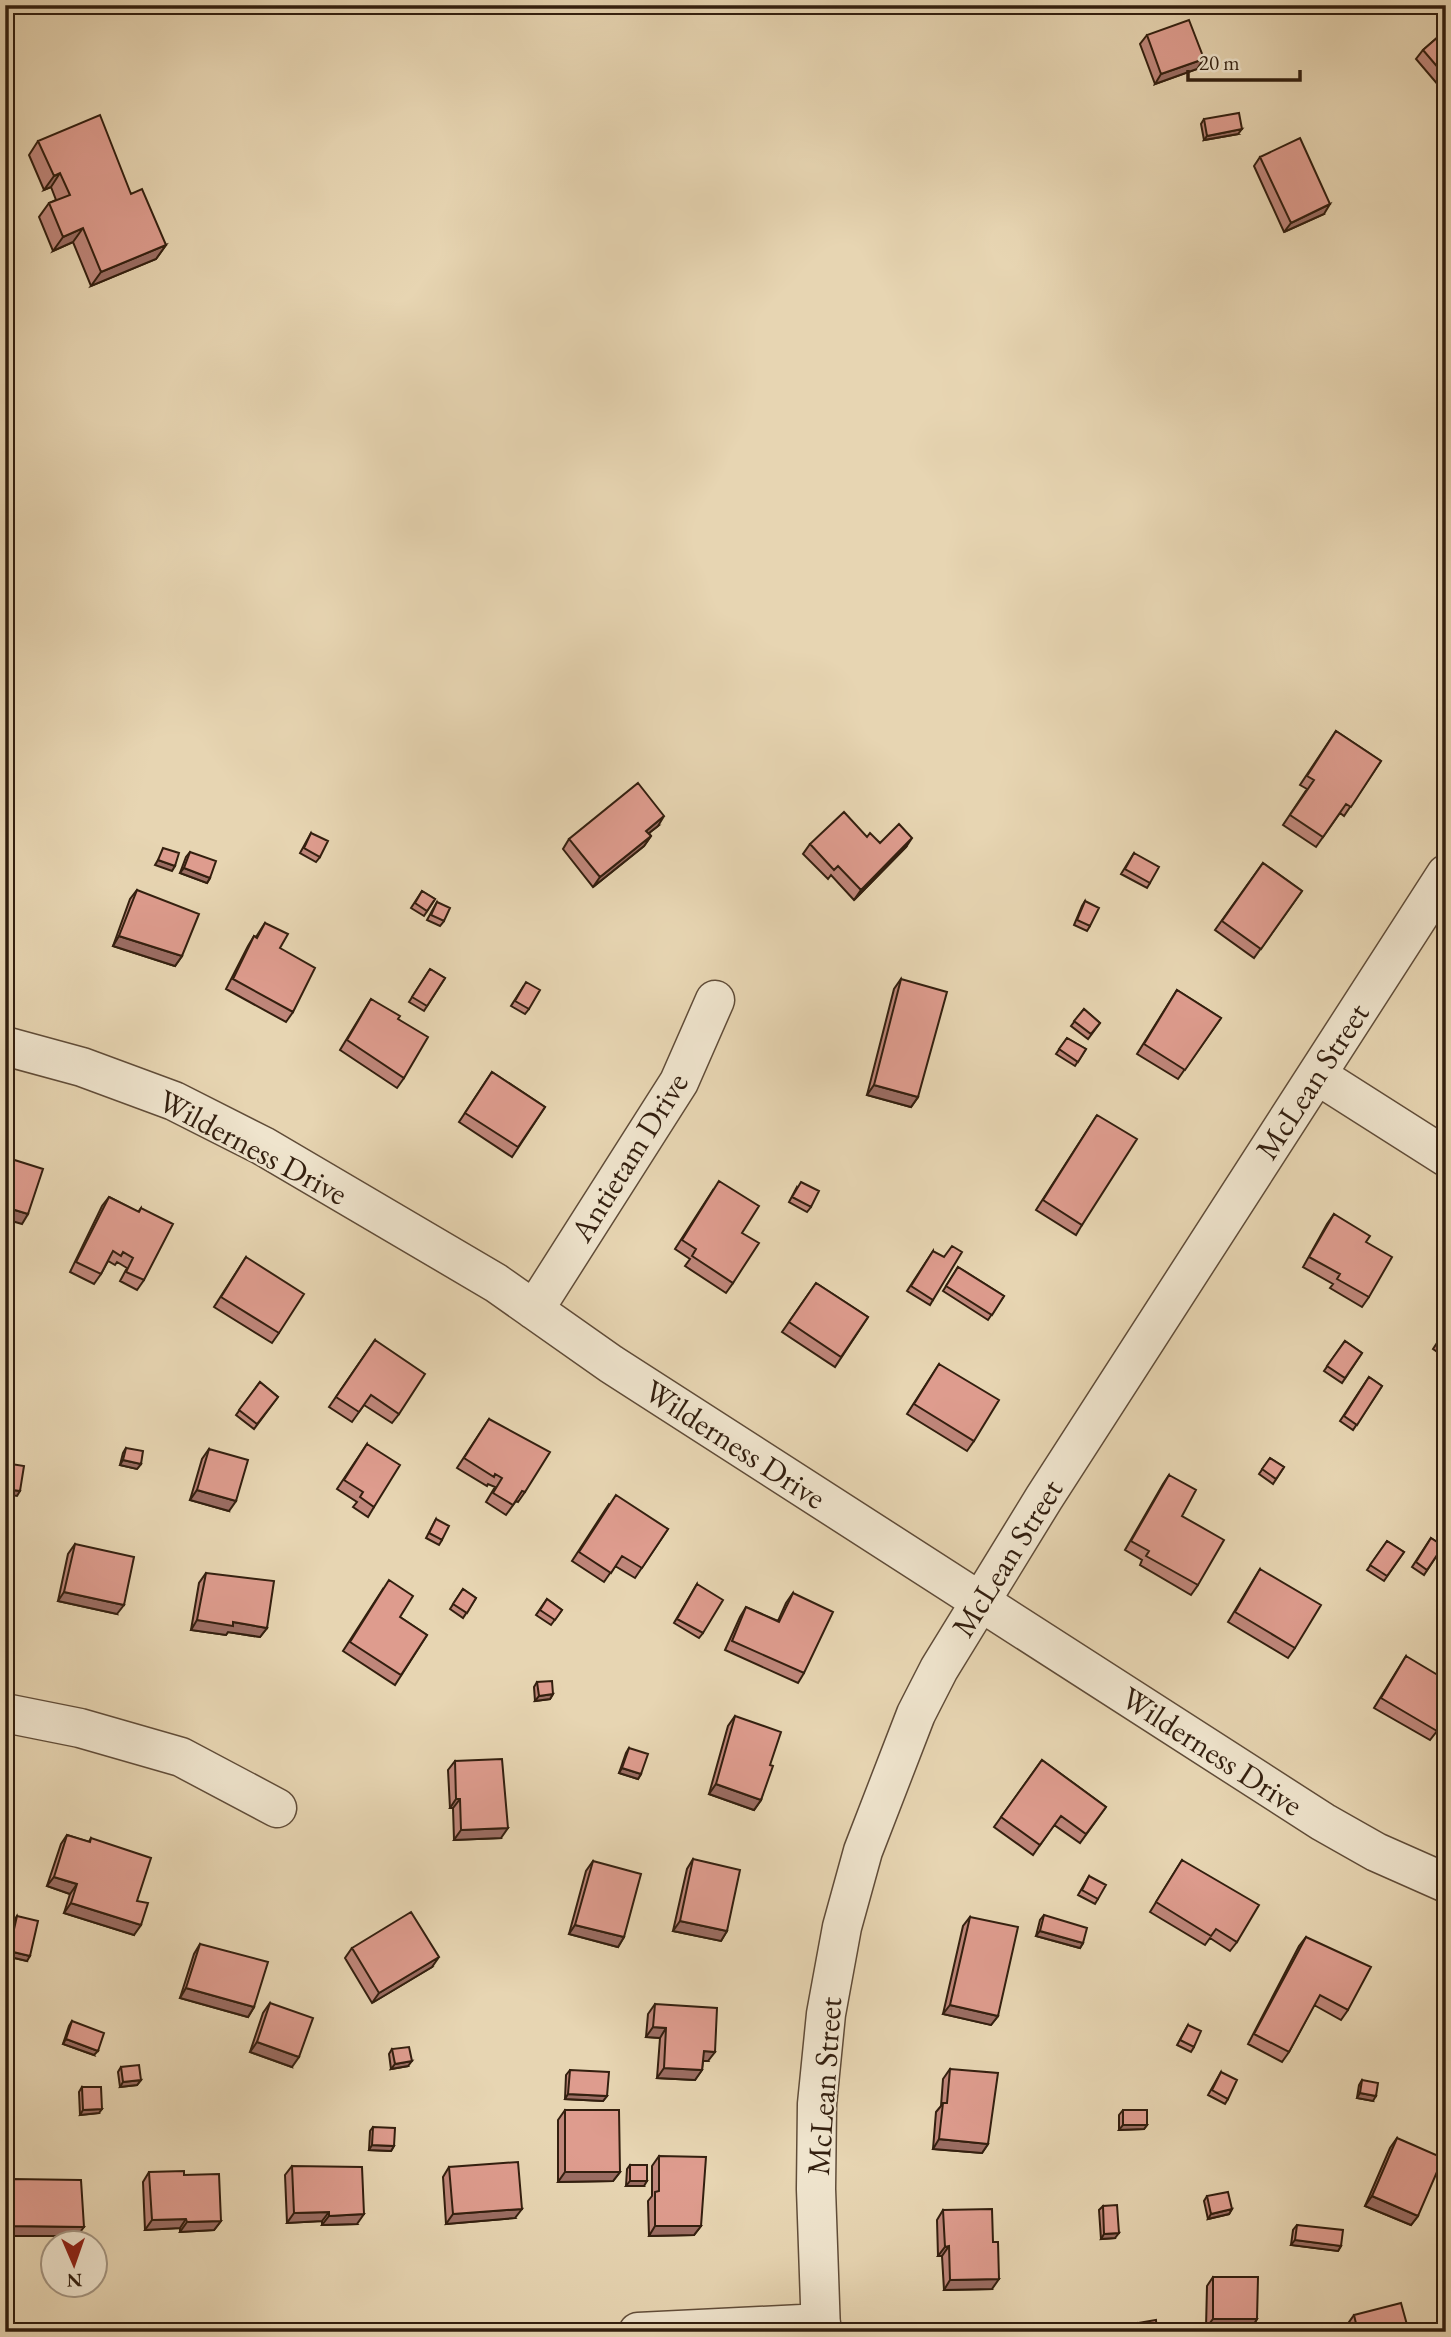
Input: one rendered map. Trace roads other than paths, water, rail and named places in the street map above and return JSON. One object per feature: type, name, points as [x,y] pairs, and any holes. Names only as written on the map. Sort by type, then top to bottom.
[{"type":"street","name":"McLean Street","points":[[821,2328],[816,2189],[817,2104],[826,2014],[842,1927],[863,1851],[916,1714],[939,1669],[1044,1498],[1446,874]]},
{"type":"street","name":"Antietam Drive","points":[[534,1310],[679,1082],[715,1000]]},
{"type":"street","name":"Wilderness Drive","points":[[5,1046],[82,1067],[196,1112],[274,1152],[496,1283],[611,1364],[1322,1822],[1376,1852],[1446,1883]]},
{"type":"street","points":[[1317,1075],[1446,1157]]},
{"type":"street","points":[[5,1713],[80,1728],[181,1757],[277,1808]]},
{"type":"street","points":[[638,2332],[821,2328]]}]
